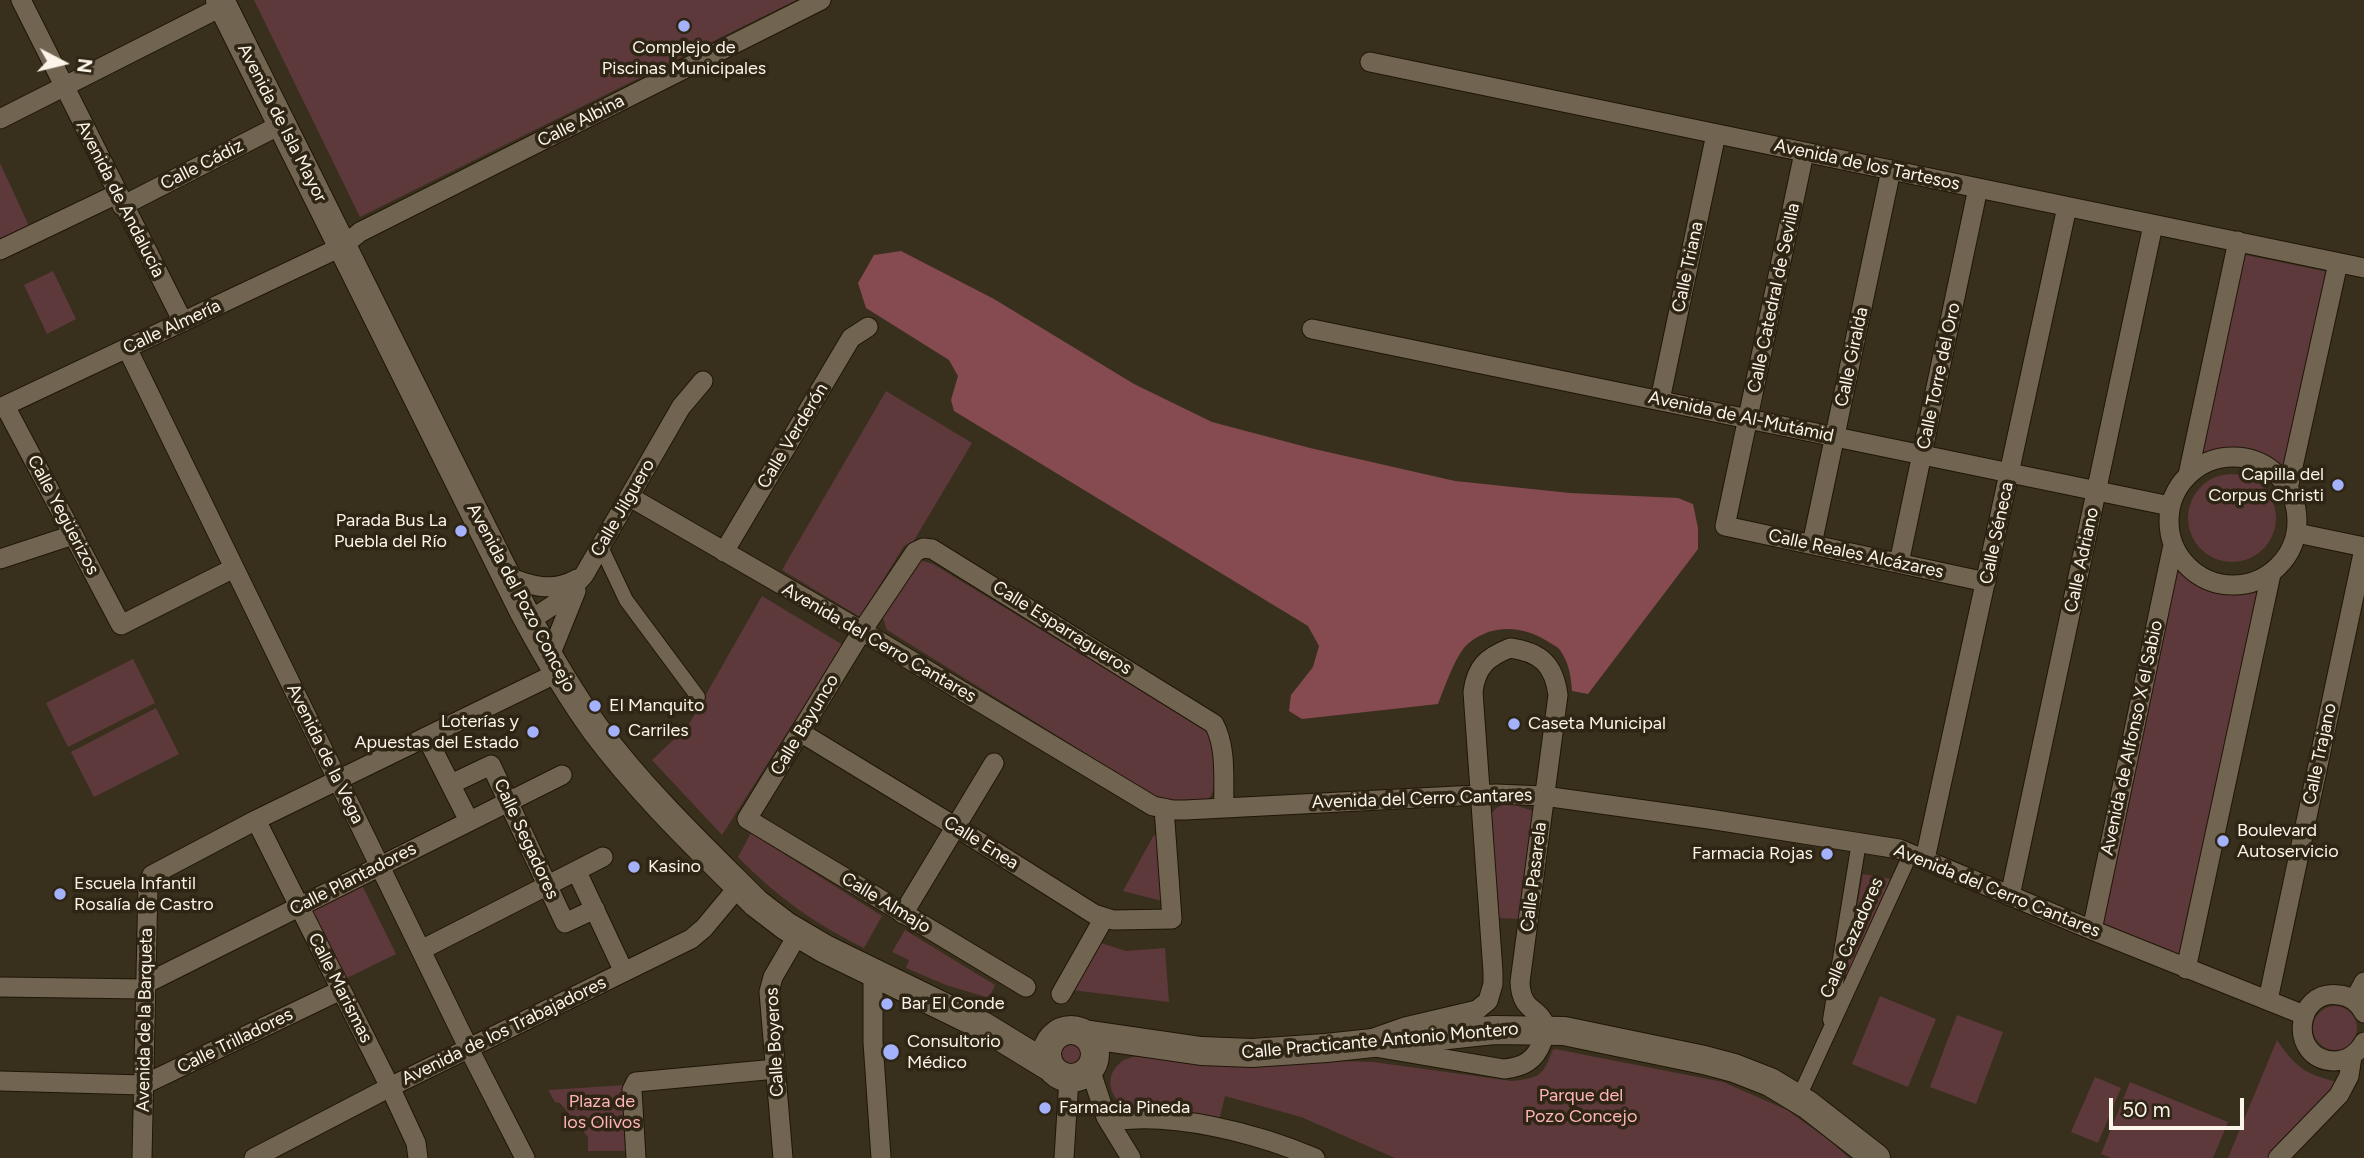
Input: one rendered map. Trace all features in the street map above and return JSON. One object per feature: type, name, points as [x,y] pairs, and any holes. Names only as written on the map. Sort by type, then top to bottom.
[{"type":"main road","name":"Avenida de Isla Mayor","points":[[222,3],[343,246]]},
{"type":"main road","name":"Avenida del Pozo Concejo","points":[[343,246],[529,621],[553,665],[595,729],[621,761],[756,903],[799,934],[873,975],[1076,1069]]},
{"type":"main road","name":"Calle Practicante Antonio Montero","points":[[1072,1033],[1229,1053],[1278,1052],[1494,1030],[1538,1020],[1591,1036],[1734,1068],[1770,1082],[1798,1099],[1876,1158]]},
{"type":"main road","name":"Avenida del Pozo Concejo","points":[[983,1026],[1012,1031],[1072,1033]]},
{"type":"main road","points":[[1072,1033],[1094,1047],[1076,1069],[1047,1052],[1049,1044],[1072,1033]]},
{"type":"main road","name":"Calle Practicante Antonio Montero","points":[[1076,1069],[1120,1048],[1148,1044]]},
{"type":"street","name":"Avenida de Andalucía","points":[[21,0],[119,200],[183,322]]},
{"type":"street","name":"Calle Albina","points":[[343,246],[360,232],[821,0]]},
{"type":"street","points":[[0,119],[64,88],[222,3]]},
{"type":"street","name":"Avenida de los Tartesos","points":[[1370,62],[2364,268]]},
{"type":"street","name":"Calle Cádiz","points":[[0,250],[119,200],[282,124]]},
{"type":"street","name":"Calle Triana","points":[[1660,400],[1716,134]]},
{"type":"street","name":"Calle Catedral de Sevilla","points":[[1725,526],[1804,153]]},
{"type":"street","name":"Calle Giralda","points":[[1812,544],[1891,170]]},
{"type":"street","name":"Calle Torre del Oro","points":[[1899,563],[1979,188]]},
{"type":"street","name":"Calle Séneca","points":[[1918,856],[1986,582],[2067,207]]},
{"type":"street","name":"Calle Adriano","points":[[2010,896],[2153,225]]},
{"type":"street","points":[[2188,475],[2238,241]]},
{"type":"street","name":"Calle Almería","points":[[3,407],[343,246]]},
{"type":"street","points":[[2288,489],[2337,263]]},
{"type":"street","name":"Calle Verderón","points":[[724,552],[851,338],[868,327]]},
{"type":"street","name":"Avenida de Al-Mutámid","points":[[1312,329],[2170,506]]},
{"type":"street","name":"Avenida de la Vega","points":[[127,348],[468,1049],[525,1158]]},
{"type":"street","name":"Calle Jilguero","points":[[529,621],[561,600],[584,575],[685,399],[703,381]]},
{"type":"street","name":"Calle Yegüerizos","points":[[3,407],[121,625],[234,568]]},
{"type":"street","points":[[2218,458],[2253,460],[2269,468],[2282,479],[2288,489],[2296,507],[2297,533],[2288,556],[2271,574],[2240,586],[2223,586],[2192,572],[2181,560],[2169,532],[2170,506],[2180,485],[2202,465],[2218,458]]},
{"type":"street","name":"Avenida del Cerro Cantares","points":[[630,497],[862,631],[1147,803],[1174,810],[1480,795],[1544,796],[1858,842],[1918,856],[2186,969],[2304,1015]]},
{"type":"street","name":"Calle Reales Alcázares","points":[[1725,526],[1986,582]]},
{"type":"street","points":[[2297,533],[2364,548]]},
{"type":"street","points":[[0,559],[73,535]]},
{"type":"street","name":"Avenida de Alfonso X el Sabio","points":[[2092,930],[2173,545]]},
{"type":"street","points":[[601,547],[626,600],[698,697]]},
{"type":"street","name":"Calle Esparragueros","points":[[862,631],[915,552],[923,548],[932,549],[1214,724],[1222,747],[1224,807]]},
{"type":"street","name":"Calle Trajano","points":[[2267,1000],[2364,548]]},
{"type":"street","points":[[2186,969],[2271,574]]},
{"type":"street","points":[[506,576],[548,588],[558,587],[584,575]]},
{"type":"street","points":[[553,665],[584,575]]},
{"type":"street","name":"Calle Bayunco","points":[[747,818],[862,631]]},
{"type":"street","name":"Calle Pasarela","points":[[1357,1044],[1396,1030],[1476,1010],[1488,1001],[1493,972],[1474,711],[1475,678],[1482,664],[1494,654],[1510,648],[1526,650],[1539,657],[1550,667],[1556,680],[1558,710],[1520,982],[1524,1000],[1538,1020]]},
{"type":"street","name":"Avenida de la Barqueta","points":[[142,1158],[148,885],[152,875],[256,820],[427,738],[553,665]]},
{"type":"street","name":"Calle Enea","points":[[800,732],[1104,918]]},
{"type":"street","points":[[427,738],[469,821]]},
{"type":"street","points":[[903,914],[994,763]]},
{"type":"street","name":"Calle Segadores","points":[[451,784],[491,765],[565,923],[595,909]]},
{"type":"street","name":"Calle Plantadores","points":[[0,987],[145,987],[299,906],[562,775]]},
{"type":"street","points":[[1061,994],[1104,918],[1172,919],[1164,808]]},
{"type":"street","name":"Calle Almajo","points":[[747,818],[1026,988]]},
{"type":"street","name":"Calle Marismas","points":[[256,820],[390,1087],[416,1143],[418,1158]]},
{"type":"street","name":"Calle Cazadores","points":[[1827,1039],[1858,842]]},
{"type":"street","name":"Calle Cazadores","points":[[1798,1099],[1918,856]]},
{"type":"street","points":[[421,950],[603,858]]},
{"type":"street","name":"Calle Segadores","points":[[577,872],[624,972]]},
{"type":"street","name":"Avenida de los Trabajadores","points":[[254,1158],[390,1087],[698,934],[739,886]]},
{"type":"street","name":"Calle Boyeros","points":[[783,1158],[771,985],[778,967],[799,934]]},
{"type":"street","points":[[873,975],[873,1042],[881,1158]]},
{"type":"street","points":[[2358,1049],[2342,1060],[2320,1058],[2311,1051],[2301,1031],[2304,1015],[2313,1001],[2323,996],[2334,994],[2359,1007],[2364,982]]},
{"type":"street","name":"Calle Trilladores","points":[[0,1081],[142,1085],[341,990]]},
{"type":"street","points":[[1357,1044],[1504,1069],[1517,1067],[1537,1055],[1538,1020]]},
{"type":"street","points":[[2278,1158],[2345,1086],[2358,1049]]},
{"type":"street","points":[[636,1158],[633,1085],[636,1082],[775,1069]]},
{"type":"street","points":[[1076,1069],[1130,1158]]},
{"type":"street","points":[[1064,1158],[1076,1069]]},
{"type":"street","points":[[1107,1120],[1145,1118],[1193,1124],[1254,1137],[1315,1158]]},
{"type":"green space","points":[[254,0],[796,0],[360,217]]},
{"type":"green space","points":[[0,163],[29,226],[0,241]]},
{"type":"green space","points":[[2241,254],[2328,272],[2284,466],[2262,454],[2243,449],[2225,448],[2200,453]]},
{"type":"green space","points":[[53,271],[76,319],[47,334],[24,285]]},
{"type":"green space","points":[[886,391],[972,443],[913,542],[904,546],[860,617],[782,570]]},
{"type":"green space","points":[[2223,474],[2241,474],[2257,481],[2269,493],[2276,509],[2276,527],[2269,543],[2257,555],[2241,562],[2223,562],[2207,555],[2195,543],[2188,527],[2188,509],[2195,493],[2207,481]]},
{"type":"green space","points":[[920,560],[933,564],[1204,729],[1212,742],[1214,759],[1215,778],[1210,797],[1200,802],[1161,800],[887,630],[883,618]]},
{"type":"green space","points":[[2177,571],[2207,590],[2225,594],[2259,592],[2179,955],[2103,923]]},
{"type":"green space","points":[[762,596],[843,645],[722,835],[652,760],[688,726]]},
{"type":"green space","points":[[133,659],[155,703],[68,747],[46,703]]},
{"type":"green space","points":[[156,708],[179,754],[94,797],[71,752]]},
{"type":"green space","points":[[1512,804],[1533,811],[1520,919],[1498,918],[1490,816],[1499,807]]},
{"type":"green space","points":[[751,833],[882,916],[864,948],[797,908],[767,885],[738,857]]},
{"type":"green space","points":[[1154,835],[1161,838],[1166,902],[1123,891]]},
{"type":"green space","points":[[1863,874],[1891,879],[1843,985]]},
{"type":"green space","points":[[361,883],[396,954],[345,979],[310,909]]},
{"type":"green space","points":[[905,930],[995,985],[989,998],[946,985],[906,968],[909,960],[892,952]]},
{"type":"green space","points":[[1101,943],[1126,951],[1165,948],[1169,1002],[1072,990]]},
{"type":"green space","points":[[1880,996],[1936,1019],[1908,1087],[1852,1064]]},
{"type":"green space","points":[[2335,1006],[2351,1012],[2357,1028],[2351,1044],[2335,1050],[2319,1044],[2313,1028],[2319,1012]]},
{"type":"green space","points":[[1957,1015],[2003,1032],[1976,1104],[1930,1087]]},
{"type":"green space","points":[[1070,1039],[1081,1043],[1085,1054],[1081,1065],[1070,1069],[1059,1065],[1055,1054],[1059,1043]]},
{"type":"green space","points":[[2277,1040],[2290,1057],[2309,1073],[2338,1082],[2270,1158],[2228,1158]]},
{"type":"green space","name":"Parque del Pozo Concejo","points":[[1555,1049],[1723,1082],[1787,1110],[1849,1158],[1395,1158],[1301,1117],[1225,1096],[1219,1120],[1127,1107],[1116,1099],[1110,1081],[1114,1069],[1121,1062],[1141,1056],[1373,1062],[1512,1081],[1539,1074]]},
{"type":"green space","points":[[2095,1077],[2121,1088],[2098,1143],[2071,1132]]},
{"type":"green space","points":[[2130,1082],[2228,1122],[2213,1158],[2111,1158],[2101,1154]]},
{"type":"green space","name":"Plaza de los Olivos","points":[[626,1085],[631,1151],[588,1151],[588,1137],[560,1103],[555,1102],[548,1090]]},
{"type":"shaded area","points":[[901,251],[994,299],[1134,384],[1212,422],[1310,448],[1455,481],[1570,493],[1678,498],[1693,504],[1698,528],[1698,549],[1588,694],[1572,691],[1567,665],[1557,647],[1528,632],[1508,629],[1479,636],[1465,647],[1451,670],[1438,704],[1302,719],[1289,711],[1291,695],[1313,667],[1319,646],[1308,626],[954,411],[951,400],[958,376],[949,360],[866,308],[858,283],[874,255]]},
{"type":"place","name":"Complejo de Piscinas Municipales","points":[[684,26]]},
{"type":"place","name":"Capilla del Corpus Christi","points":[[2338,485]]},
{"type":"place","name":"Parada Bus La Puebla del Río","points":[[461,531]]},
{"type":"place","name":"El Manquito","points":[[595,706]]},
{"type":"place","name":"Caseta Municipal","points":[[1514,724]]},
{"type":"place","name":"Carriles","points":[[614,731]]},
{"type":"place","name":"Loterías y Apuestas del Estado","points":[[533,732]]},
{"type":"place","name":"Boulevard Autoservicio","points":[[2223,841]]},
{"type":"place","name":"Farmacia Rojas","points":[[1827,854]]},
{"type":"place","name":"Kasino","points":[[634,867]]},
{"type":"place","name":"Escuela Infantil Rosalía de Castro","points":[[60,894]]},
{"type":"place","name":"Bar El Conde","points":[[887,1004]]},
{"type":"place","name":"Consultorio Médico","points":[[891,1052]]},
{"type":"place","name":"Farmacia Pineda","points":[[1045,1108]]}]
